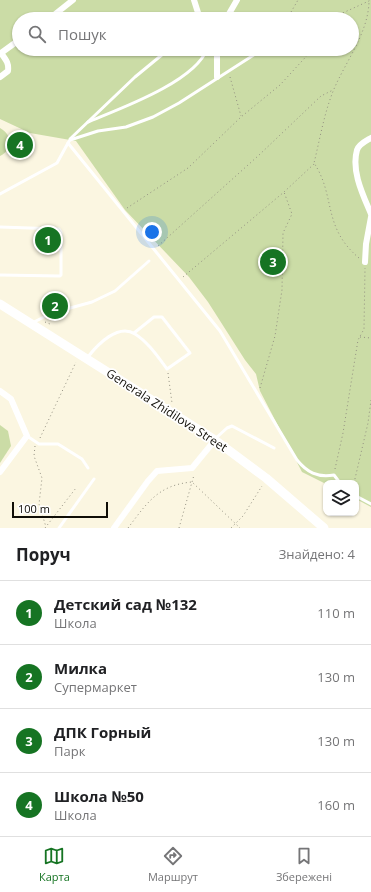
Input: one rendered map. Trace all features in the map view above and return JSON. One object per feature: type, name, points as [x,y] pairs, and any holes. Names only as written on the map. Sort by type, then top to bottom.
[{"type":"main road","name":"Generala Zhidilova Street","points":[[0,304],[215,440],[266,478],[324,528]]},
{"type":"street","points":[[58,12],[73,0]]},
{"type":"street","points":[[194,0],[198,12]]},
{"type":"street","points":[[230,12],[237,0]]},
{"type":"street","points":[[0,77],[4,76],[8,71],[8,63],[0,53],[12,45]]},
{"type":"street","points":[[217,56],[217,78]]},
{"type":"street","points":[[365,262],[366,244],[371,215],[356,173],[357,149],[363,142],[371,138]]},
{"type":"street","points":[[0,391],[11,399],[27,436],[0,472]]},
{"type":"street","points":[[114,528],[157,471],[188,470],[196,465],[215,440]]},
{"type":"lane","points":[[0,194],[57,163],[69,141],[135,77],[160,56]]},
{"type":"lane","points":[[88,122],[147,97],[188,71],[201,60],[203,56]]},
{"type":"lane","points":[[69,141],[98,132],[126,127],[153,117],[179,103],[252,56]]},
{"type":"lane","points":[[69,141],[123,211],[220,331],[297,460],[305,469],[323,477],[334,475],[338,480]]},
{"type":"lane","points":[[0,227],[59,229],[61,275],[0,275]]},
{"type":"lane","points":[[31,324],[52,313],[92,302],[115,291],[149,261]]},
{"type":"lane","points":[[87,359],[108,337],[121,331],[134,333],[155,352],[167,369],[190,353],[164,317],[154,317],[134,333]]},
{"type":"lane","points":[[215,440],[227,428],[232,426],[274,448]]},
{"type":"lane","points":[[27,436],[39,444],[58,444],[82,459],[88,468]]},
{"type":"lane","points":[[59,528],[94,479]]},
{"type":"lane","points":[[359,498],[371,504]]},
{"type":"path","points":[[291,12],[298,0]]},
{"type":"path","points":[[346,12],[371,0]]},
{"type":"path","points":[[359,38],[368,13],[369,2]]},
{"type":"path","points":[[123,211],[188,168],[241,117],[280,85],[307,56]]},
{"type":"path","points":[[180,280],[284,192],[314,163],[326,112],[334,90],[350,56]]},
{"type":"path","points":[[228,71],[241,117]]},
{"type":"path","points":[[154,250],[258,156],[321,96],[334,90]]},
{"type":"path","points":[[314,163],[321,173],[329,208],[339,235],[353,253],[365,262],[364,329],[360,337],[344,433],[334,475]]},
{"type":"path","points":[[256,391],[261,386],[275,336],[282,290],[283,233],[292,214],[284,192]]},
{"type":"path","points":[[45,322],[50,324]]},
{"type":"path","points":[[360,337],[371,338]]},
{"type":"path","points":[[45,527],[39,504],[42,478],[34,450],[78,359]]},
{"type":"path","points":[[167,369],[171,386],[172,403]]},
{"type":"path","points":[[355,480],[371,400]]},
{"type":"path","points":[[179,528],[196,465]]},
{"type":"path","points":[[231,528],[255,498],[266,478]]},
{"type":"path","points":[[192,482],[240,528]]},
{"type":"path","points":[[128,528],[152,498],[164,489],[177,484],[192,482]]},
{"type":"path","points":[[45,527],[76,488]]},
{"type":"green space","points":[[0,0],[371,0],[371,507],[359,501],[359,480],[323,480],[323,482],[302,472],[260,391],[256,374],[245,360],[208,302],[189,277],[125,210],[76,141],[30,133],[0,119]]},
{"type":"green space","points":[[0,128],[7,134],[10,142],[7,150],[0,156]]},
{"type":"green space","points":[[0,425],[8,431],[11,446],[0,463]]},
{"type":"place","name":"Школа №50","points":[[20,145]]},
{"type":"place","name":"Детский сад №132","points":[[48,240]]},
{"type":"place","name":"ДПК Горный","points":[[273,262]]},
{"type":"place","name":"Милка","points":[[55,306]]}]
